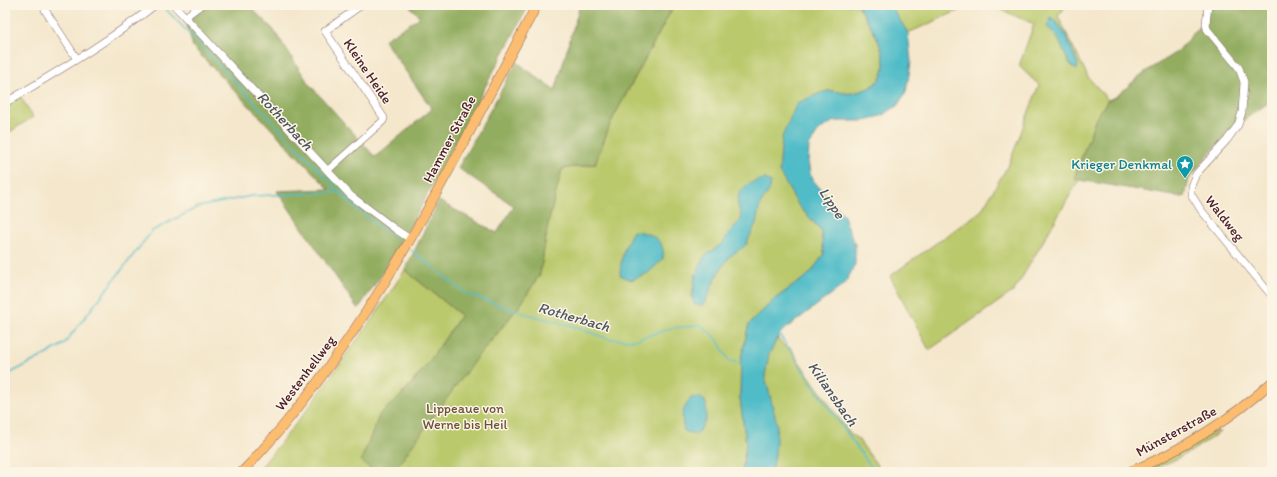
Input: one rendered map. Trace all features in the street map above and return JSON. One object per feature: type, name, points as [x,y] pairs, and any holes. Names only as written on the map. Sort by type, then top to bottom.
[{"type":"main road","name":"Hammer Straße","points":[[382,285],[459,152],[537,5]]},
{"type":"main road","name":"Westenhellweg","points":[[242,472],[264,449],[317,383],[346,342],[382,285]]},
{"type":"main road","name":"Münsterstraße","points":[[1129,472],[1197,439],[1231,416],[1272,382]]},
{"type":"street","points":[[5,103],[77,59],[133,22],[154,5]]},
{"type":"street","points":[[174,5],[350,195],[395,230],[410,239]]},
{"type":"street","points":[[185,17],[201,5]]},
{"type":"street","name":"Kleine Heide","points":[[328,170],[383,121],[384,118],[325,31],[355,10],[360,6],[359,5]]},
{"type":"street","name":"Waldweg","points":[[1208,5],[1206,24],[1207,29],[1239,68],[1244,82],[1242,112],[1238,125],[1227,140],[1196,174],[1191,186],[1191,194],[1201,210],[1272,296]]},
{"type":"street","points":[[45,10],[77,59]]},
{"type":"green space","points":[[209,5],[248,5],[273,29],[309,84],[375,157],[432,109],[384,40],[420,17],[408,5],[529,5],[412,223],[380,277],[358,309],[277,191],[329,189],[193,47],[186,22]]},
{"type":"green space","points":[[580,5],[669,5],[672,9],[611,122],[595,164],[562,169],[548,224],[540,274],[521,304],[477,357],[393,472],[372,469],[361,460],[380,414],[404,393],[427,365],[461,315],[405,270],[439,201],[497,233],[514,206],[458,168],[517,62],[555,91]]},
{"type":"green space","name":"Lippeaue von Werne bis Heil","points":[[669,5],[858,5],[873,30],[883,56],[884,68],[880,79],[870,87],[853,93],[828,91],[797,103],[798,205],[821,230],[824,254],[810,274],[776,298],[749,324],[741,358],[740,398],[746,444],[742,472],[257,472],[303,415],[370,322],[405,270],[461,315],[427,365],[402,394],[483,351],[521,304],[540,274],[548,224],[562,169],[595,164],[611,122],[672,9]]},
{"type":"green space","points":[[890,5],[971,5],[908,33]]},
{"type":"green space","points":[[990,5],[1067,5],[1058,16],[1088,77],[1108,100],[1096,118],[1074,178],[1079,180],[1014,291],[929,350],[890,276],[981,211],[1009,164],[1039,85],[1019,66],[1034,24]]},
{"type":"green space","points":[[1204,5],[1272,5],[1272,100],[1233,128],[1208,155],[1189,179],[1185,196],[1180,197],[1074,179],[1096,118],[1108,100],[1117,96],[1142,74],[1178,51],[1202,23]]},
{"type":"green space","points":[[20,96],[33,117],[5,135],[5,100]]},
{"type":"green space","points":[[778,338],[784,346],[791,348],[850,434],[858,439],[882,472],[759,472],[758,352],[774,344]]},
{"type":"green space","points":[[1216,431],[1220,432],[1190,452],[1147,472],[1137,472]]},
{"type":"water","name":"Lippe","points":[[858,5],[890,5],[908,33],[911,62],[906,92],[897,106],[881,116],[861,121],[834,121],[819,130],[809,146],[808,162],[811,178],[843,214],[855,245],[855,264],[845,284],[781,332],[769,354],[765,376],[777,424],[775,455],[772,472],[742,472],[746,444],[740,398],[741,358],[749,324],[776,298],[810,274],[824,254],[821,230],[798,205],[779,172],[782,137],[797,103],[828,91],[853,93],[870,87],[880,79],[884,68],[883,56],[873,30]]},
{"type":"water","points":[[1050,18],[1060,26],[1064,32],[1078,64],[1077,70],[1070,64],[1057,37],[1047,27]]},
{"type":"water","points":[[765,179],[771,182],[770,189],[760,205],[756,223],[746,245],[729,257],[717,275],[704,305],[694,305],[692,297],[695,277],[704,257],[724,242],[729,232],[741,220],[738,204],[739,194],[746,186]]},
{"type":"water","points":[[633,231],[642,232],[656,238],[662,245],[663,259],[648,273],[631,280],[620,275],[624,252]]},
{"type":"water","points":[[699,397],[706,402],[706,420],[697,435],[684,431],[682,417],[685,407],[691,398]]},
{"type":"waterway","name":"Rotherbach","points":[[162,5],[356,209],[401,243]]},
{"type":"waterway","points":[[5,376],[64,344],[152,231],[198,207],[251,196],[340,192]]},
{"type":"waterway","name":"Rotherbach","points":[[411,250],[465,293],[523,313],[569,325],[609,339],[634,340],[672,328],[701,325],[717,339],[729,361],[742,363]]},
{"type":"waterway","name":"Kiliansbach","points":[[779,334],[818,393],[875,472]]},
{"type":"place","name":"Krieger Denkmal","points":[[1185,179]]}]
